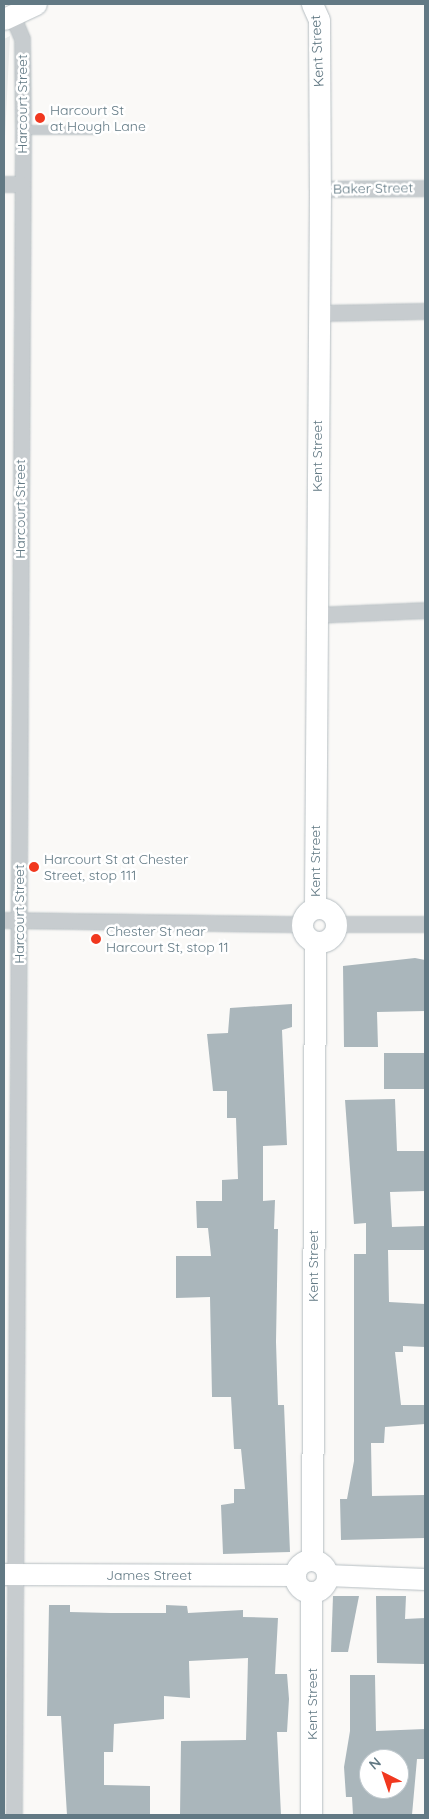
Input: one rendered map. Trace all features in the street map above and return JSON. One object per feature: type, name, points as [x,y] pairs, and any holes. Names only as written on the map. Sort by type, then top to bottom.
[{"type":"street","points":[[8,17],[36,4]]},
{"type":"street","name":"Kent Street","points":[[315,4],[319,20],[320,189],[317,313],[315,907]]},
{"type":"street","name":"Harcourt Street","points":[[8,17],[22,39],[23,130],[19,923],[13,1558],[10,1575],[14,1815]]},
{"type":"street","points":[[4,184],[22,184]]},
{"type":"street","name":"Baker Street","points":[[320,189],[425,188]]},
{"type":"street","points":[[317,313],[425,311]]},
{"type":"street","points":[[316,615],[425,610]]},
{"type":"street","name":"Kent Street","points":[[302,924],[306,913],[315,907],[331,911],[337,924]]},
{"type":"street","points":[[4,920],[19,923],[302,924],[305,935],[315,942],[331,938],[337,924],[425,924]]},
{"type":"street","name":"Kent Street","points":[[312,1560],[315,942]]},
{"type":"street","points":[[312,1560],[323,1564],[327,1576],[323,1587],[312,1592],[298,1585],[295,1575],[300,1564],[312,1560]]},
{"type":"street","name":"James Street","points":[[10,1575],[295,1575]]},
{"type":"street","points":[[327,1576],[425,1579]]},
{"type":"street","name":"Kent Street","points":[[311,1815],[312,1592]]},
{"type":"lane","points":[[23,130],[96,130]]},
{"type":"shaded area","points":[[10,36],[4,156],[4,39]]},
{"type":"building","points":[[415,958],[425,960],[425,1011],[377,1012],[378,1047],[344,1047],[343,966]]},
{"type":"building","points":[[292,1004],[292,1027],[282,1030],[287,1145],[263,1146],[263,1201],[275,1200],[274,1229],[278,1229],[276,1342],[278,1405],[284,1405],[290,1552],[223,1554],[221,1505],[234,1503],[234,1489],[245,1489],[241,1449],[234,1449],[231,1397],[212,1397],[210,1297],[176,1298],[176,1256],[211,1256],[208,1228],[197,1228],[196,1201],[222,1201],[222,1180],[238,1179],[236,1118],[227,1118],[227,1091],[213,1091],[207,1034],[228,1033],[230,1008]]},
{"type":"building","points":[[384,1053],[425,1053],[425,1089],[384,1089]]},
{"type":"building","points":[[395,1099],[397,1151],[425,1151],[425,1191],[390,1192],[392,1227],[425,1226],[425,1250],[388,1250],[389,1302],[425,1304],[425,1347],[403,1346],[403,1352],[395,1352],[401,1405],[425,1405],[425,1424],[385,1427],[384,1443],[371,1443],[372,1496],[425,1495],[425,1538],[341,1540],[340,1499],[347,1499],[354,1461],[354,1254],[366,1254],[366,1223],[354,1224],[345,1100]]},
{"type":"building","points":[[333,1596],[359,1596],[348,1652],[331,1652]]},
{"type":"building","points":[[376,1596],[406,1596],[405,1619],[425,1618],[425,1664],[377,1663]]},
{"type":"building","points":[[49,1605],[70,1605],[70,1612],[111,1613],[166,1613],[166,1605],[187,1606],[188,1613],[243,1610],[243,1617],[278,1618],[275,1674],[287,1674],[289,1699],[287,1732],[277,1732],[281,1815],[180,1815],[181,1741],[246,1740],[248,1658],[189,1661],[190,1698],[164,1696],[164,1719],[114,1724],[113,1752],[104,1752],[104,1785],[150,1786],[150,1815],[67,1815],[61,1716],[47,1716]]},
{"type":"building","points":[[350,1675],[375,1675],[376,1731],[425,1729],[425,1759],[417,1759],[412,1815],[353,1815],[352,1797],[346,1797],[344,1767],[350,1731]]},
{"type":"place","name":"Harcourt St at Hough Lane","points":[[40,118]]},
{"type":"place","name":"Harcourt St at Chester Street, stop 111","points":[[34,867]]},
{"type":"place","name":"Chester St near Harcourt St, stop 11","points":[[96,939]]}]
